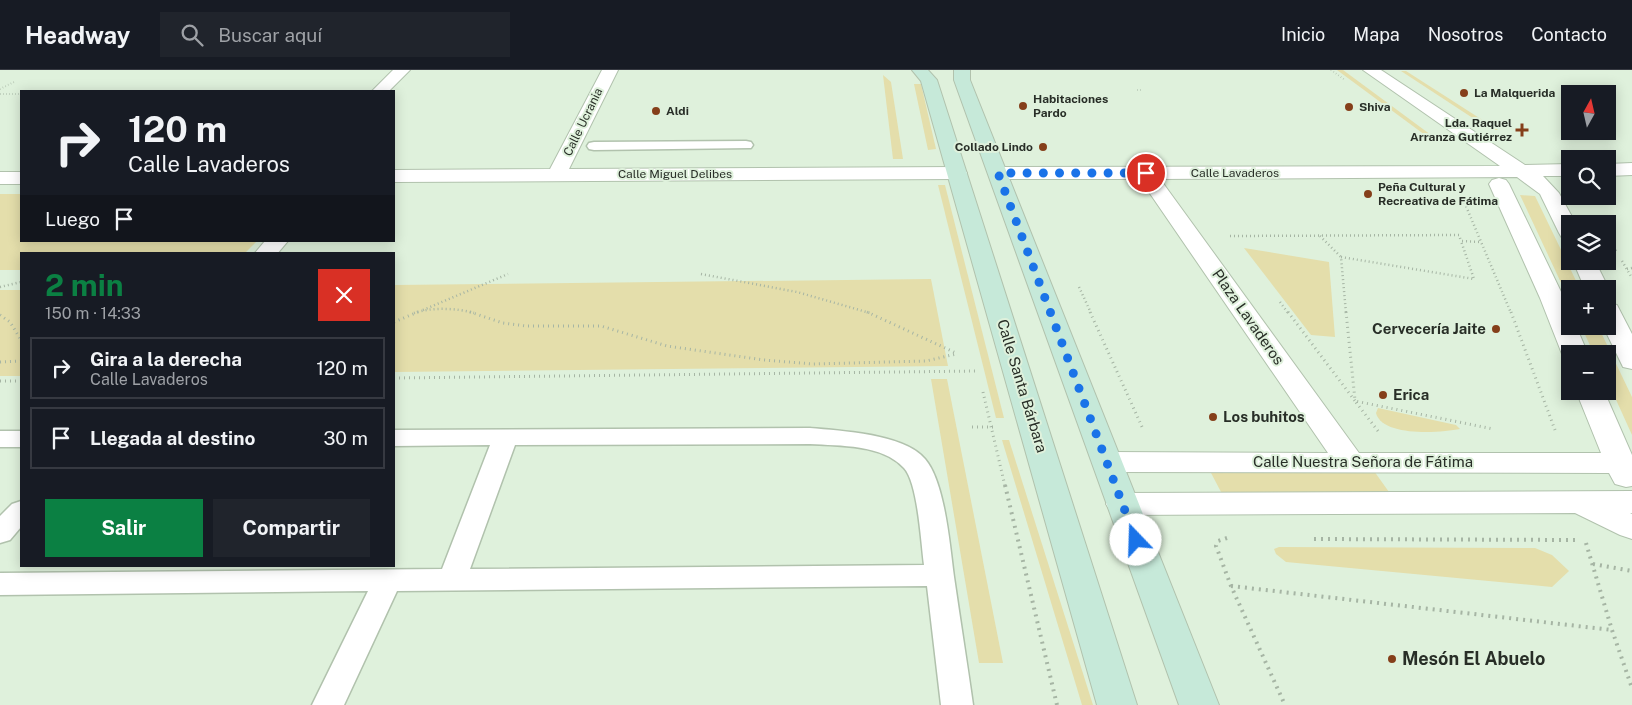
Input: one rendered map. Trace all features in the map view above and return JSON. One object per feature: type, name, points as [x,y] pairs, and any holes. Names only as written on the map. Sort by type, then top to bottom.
[{"type":"main road","name":"Calle Santa Bárbara","points":[[920,70],[929,80],[1117,705]]},
{"type":"main road","points":[[962,70],[962,80],[1199,705]]},
{"type":"street","points":[[381,90],[402,70]]},
{"type":"street","name":"Calle Ucrania","points":[[557,175],[610,70]]},
{"type":"street","points":[[1371,70],[1522,172],[1544,184],[1561,215]]},
{"type":"street","name":"Calle Lavaderos","points":[[998,173],[1442,173],[1561,170]]},
{"type":"street","points":[[1616,170],[1632,170]]},
{"type":"street","points":[[1522,172],[1509,175],[1502,179],[1499,184],[1552,298],[1571,345]]},
{"type":"street","name":"Calle Miguel Delibes","points":[[395,176],[957,173]]},
{"type":"street","name":"Plaza Lavaderos","points":[[1146,173],[1341,450]]},
{"type":"street","name":"Calle Lavaderos","points":[[1442,173],[1464,174],[1484,178],[1499,184]]},
{"type":"street","points":[[0,178],[20,178]]},
{"type":"street","points":[[267,252],[276,242]]},
{"type":"street","points":[[1616,327],[1632,361]]},
{"type":"street","name":"Calle Nuestra Señora de Fátima","points":[[1106,462],[1341,450],[1628,473],[1594,400]]},
{"type":"street","points":[[1574,502],[1632,527]]},
{"type":"street","points":[[1122,504],[1632,502]]},
{"type":"lane","points":[[594,146],[746,145]]},
{"type":"lane","points":[[1616,171],[1632,175]]},
{"type":"lane","points":[[395,438],[810,436],[854,439],[894,449],[916,464],[929,498],[957,705]]},
{"type":"lane","points":[[452,579],[505,438]]},
{"type":"lane","points":[[0,439],[20,439]]},
{"type":"lane","points":[[0,533],[20,511]]},
{"type":"lane","points":[[0,584],[940,575]]},
{"type":"lane","points":[[328,705],[388,580]]},
{"type":"path","points":[[0,89],[16,81]]},
{"type":"path","points":[[1136,90],[1141,90]]},
{"type":"path","points":[[0,94],[20,94]]},
{"type":"path","points":[[1462,197],[1503,291],[1557,434]]},
{"type":"path","points":[[1226,236],[1458,234],[1474,279],[1341,256],[1320,236]]},
{"type":"path","points":[[1461,241],[1481,242]]},
{"type":"path","points":[[1341,256],[1355,400]]},
{"type":"path","points":[[1627,269],[1632,268]]},
{"type":"path","points":[[395,322],[508,274]]},
{"type":"path","points":[[417,312],[464,310],[503,323],[518,325],[601,326],[668,346],[764,360],[813,364],[926,360],[956,354],[889,320],[852,308],[788,291],[701,274]]},
{"type":"path","points":[[0,288],[20,282]]},
{"type":"path","points":[[1078,285],[1145,433]]},
{"type":"path","points":[[1279,301],[1383,438],[1341,450]]},
{"type":"path","points":[[0,315],[10,322],[20,338]]},
{"type":"path","points":[[0,362],[20,362]]},
{"type":"path","points":[[976,362],[980,380]]},
{"type":"path","points":[[395,378],[978,371]]},
{"type":"path","points":[[0,380],[20,381]]},
{"type":"path","points":[[983,390],[1057,705]]},
{"type":"path","points":[[1355,400],[1494,429]]},
{"type":"path","points":[[1236,538],[1226,538],[1218,541],[1216,546],[1231,586],[1285,705]]},
{"type":"path","points":[[1306,539],[1586,540],[1612,630],[1632,688]]},
{"type":"path","points":[[1593,564],[1632,570]]},
{"type":"path","points":[[1231,586],[1612,630]]},
{"type":"shaded area","points":[[1337,70],[1343,70],[1431,135],[1425,135]]},
{"type":"shaded area","points":[[1401,71],[1406,71],[1498,130],[1491,130]]},
{"type":"shaded area","points":[[883,75],[891,82],[903,159],[893,159]]},
{"type":"shaded area","points":[[914,84],[921,84],[936,149],[928,150]]},
{"type":"shaded area","points":[[938,185],[945,185],[1004,418],[996,418]]},
{"type":"shaded area","points":[[0,194],[20,194],[20,242],[256,242],[246,252],[20,252],[20,270],[0,270]]},
{"type":"shaded area","points":[[1520,195],[1535,196],[1561,250],[1561,270],[1571,270],[1576,280],[1561,280],[1561,283]]},
{"type":"shaded area","points":[[1244,248],[1329,262],[1335,337],[1311,335]]},
{"type":"shaded area","points":[[931,279],[948,366],[395,372],[395,285]]},
{"type":"shaded area","points":[[0,290],[20,290],[20,376],[0,376]]},
{"type":"shaded area","points":[[1585,335],[1602,335],[1607,345],[1590,345]]},
{"type":"shaded area","points":[[1616,364],[1632,397],[1632,435],[1616,400]]},
{"type":"shaded area","points":[[931,379],[947,379],[1003,663],[979,663]]},
{"type":"shaded area","points":[[1378,408],[1456,425],[1460,429],[1439,432],[1400,430],[1381,421],[1376,413]]},
{"type":"shaded area","points":[[1002,440],[1009,440],[1093,705],[1082,705]]},
{"type":"shaded area","points":[[1210,471],[1374,471],[1389,492],[1221,492]]},
{"type":"shaded area","points":[[1279,547],[1535,548],[1552,555],[1569,571],[1552,587],[1286,562],[1276,554],[1274,549]]},
{"type":"place","name":"La Malquerida","points":[[1464,93]]},
{"type":"place","name":"Habitaciones Pardo","points":[[1023,106]]},
{"type":"place","name":"Shiva","points":[[1349,107]]},
{"type":"place","name":"Aldi","points":[[656,111]]},
{"type":"place","name":"Lda. Raquel Arranza Gutiérrez","points":[[1522,130]]},
{"type":"place","name":"Collado Lindo","points":[[1043,147]]},
{"type":"place","name":"Peña Cultural y Recreativa de Fátima","points":[[1368,194]]},
{"type":"place","name":"Cervecería Jaite","points":[[1496,329]]},
{"type":"place","name":"Erica","points":[[1383,395]]},
{"type":"place","name":"Los buhitos","points":[[1213,417]]},
{"type":"place","name":"Mesón El Abuelo","points":[[1392,659]]},
{"type":"route","points":[[1136,540],[998,173],[1146,173]]}]
